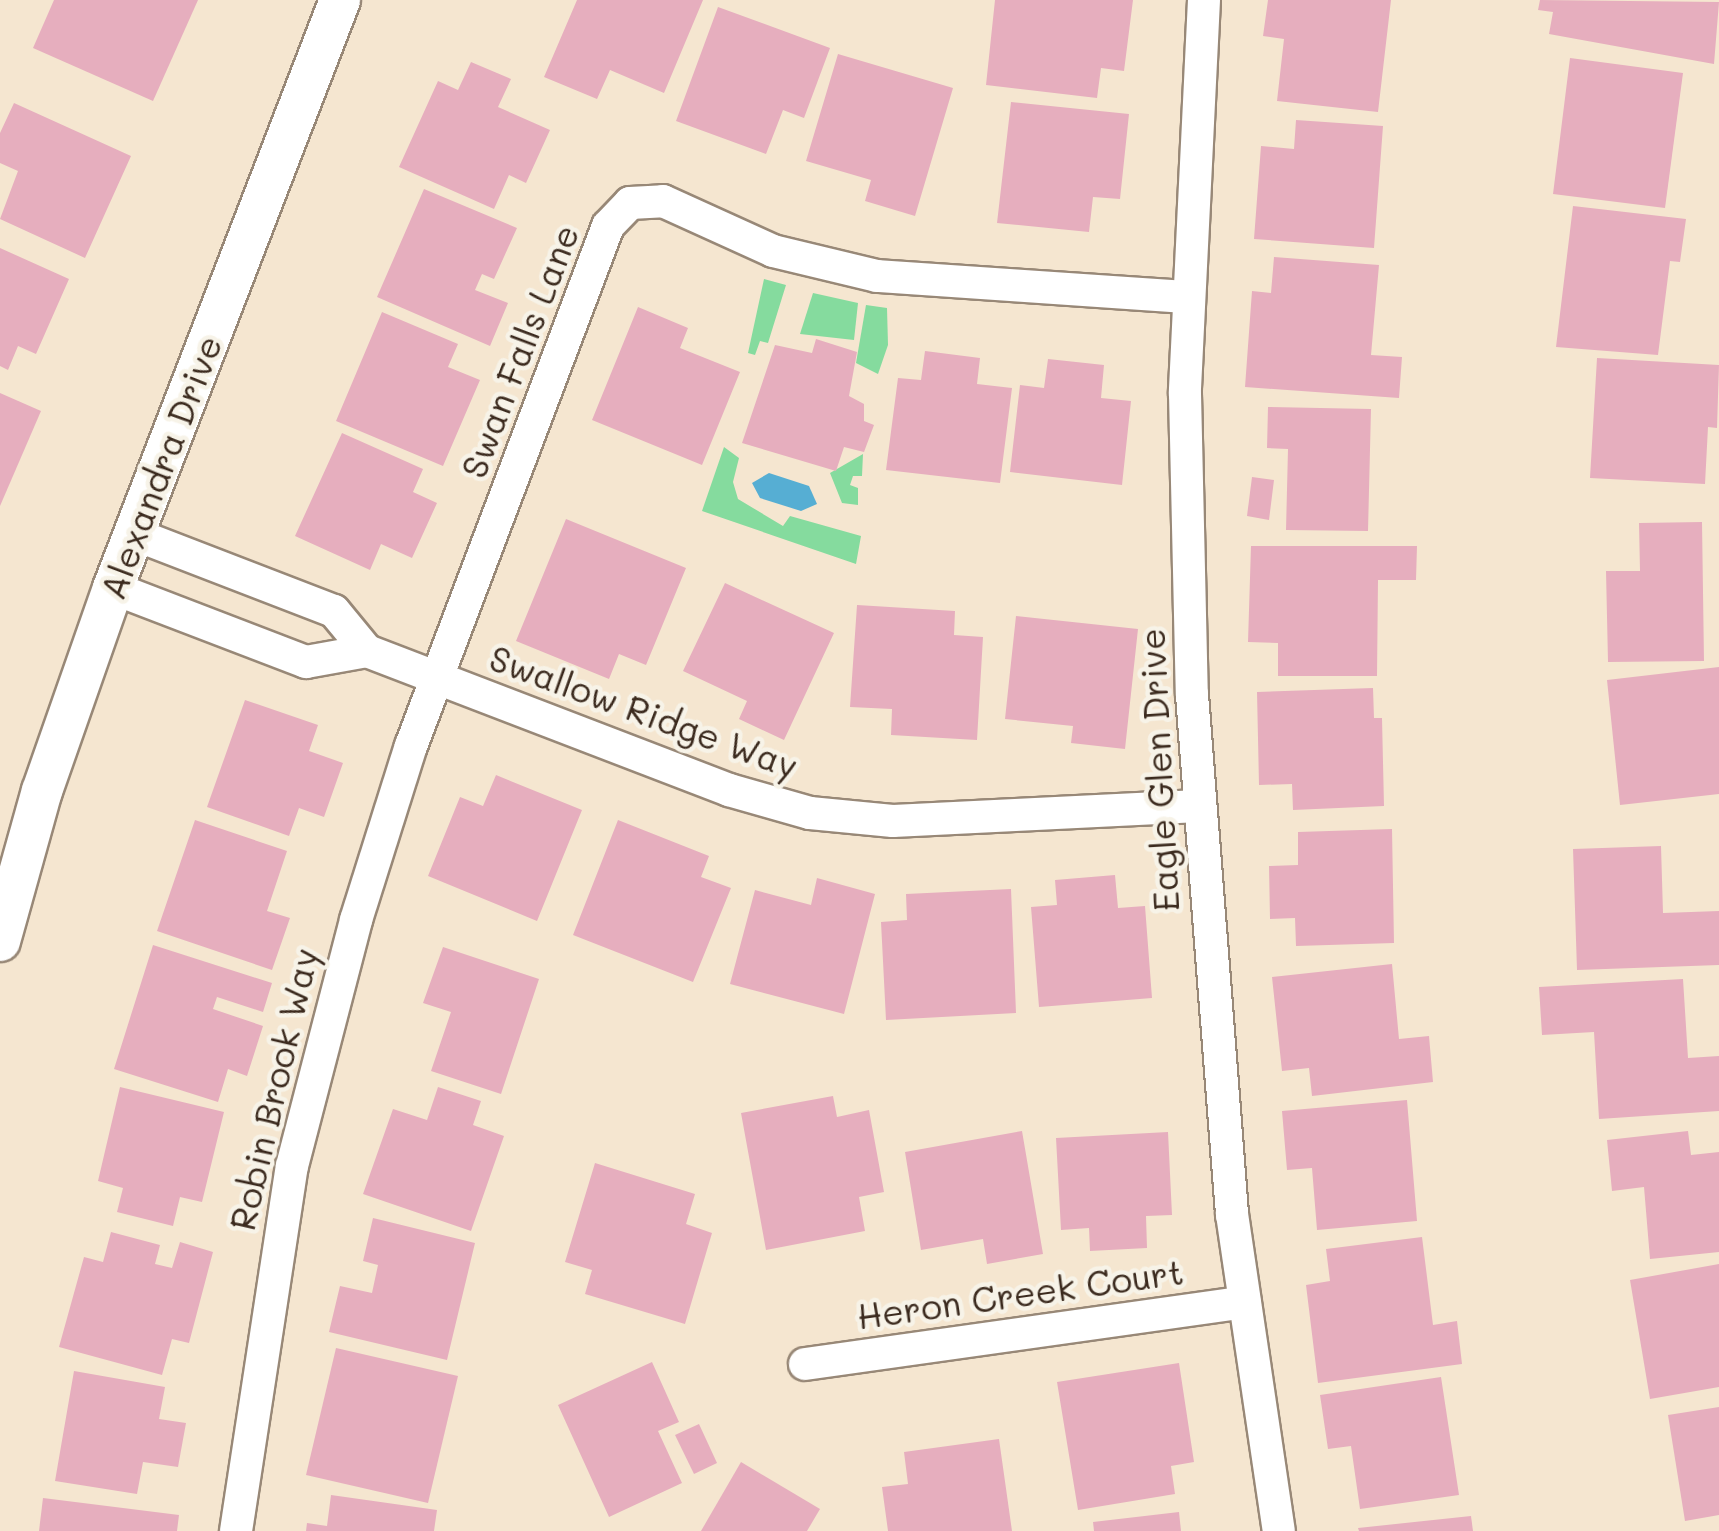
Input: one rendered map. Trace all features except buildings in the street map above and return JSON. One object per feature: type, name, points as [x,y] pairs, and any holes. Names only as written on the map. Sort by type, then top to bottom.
[{"type":"street","name":"Alexandra Drive","points":[[0,941],[42,791],[113,588],[340,0]]},
{"type":"street","name":"Eagle Glen Drive","points":[[1204,0],[1188,297],[1187,546],[1199,806],[1232,1214],[1279,1531]]},
{"type":"street","name":"Swan Falls Lane","points":[[437,678],[608,226],[630,204],[663,201],[773,251],[878,276],[1188,297]]},
{"type":"street","points":[[113,588],[306,662],[367,651],[334,610],[134,534]]},
{"type":"street","points":[[235,635],[256,581]]},
{"type":"street","name":"Swallow Ridge Way","points":[[367,651],[729,790],[810,813],[892,821],[1199,806]]},
{"type":"street","name":"Robin Brook Way","points":[[236,1531],[255,1372],[292,1166],[356,920],[437,678]]},
{"type":"street","name":"Heron Creek Court","points":[[806,1364],[1245,1302]]},
{"type":"green space","points":[[764,279],[786,285],[768,343],[760,341],[755,355],[748,353]]},
{"type":"green space","points":[[813,293],[858,303],[854,340],[800,334]]},
{"type":"green space","points":[[866,305],[887,308],[888,345],[878,374],[856,363]]},
{"type":"green space","points":[[724,447],[739,458],[733,482],[738,499],[783,526],[790,516],[861,536],[856,564],[702,511]]},
{"type":"green space","points":[[863,454],[862,476],[853,476],[850,485],[858,488],[858,505],[842,503],[830,473]]},
{"type":"water","points":[[769,473],[809,486],[817,504],[801,511],[760,498],[752,483]]}]
